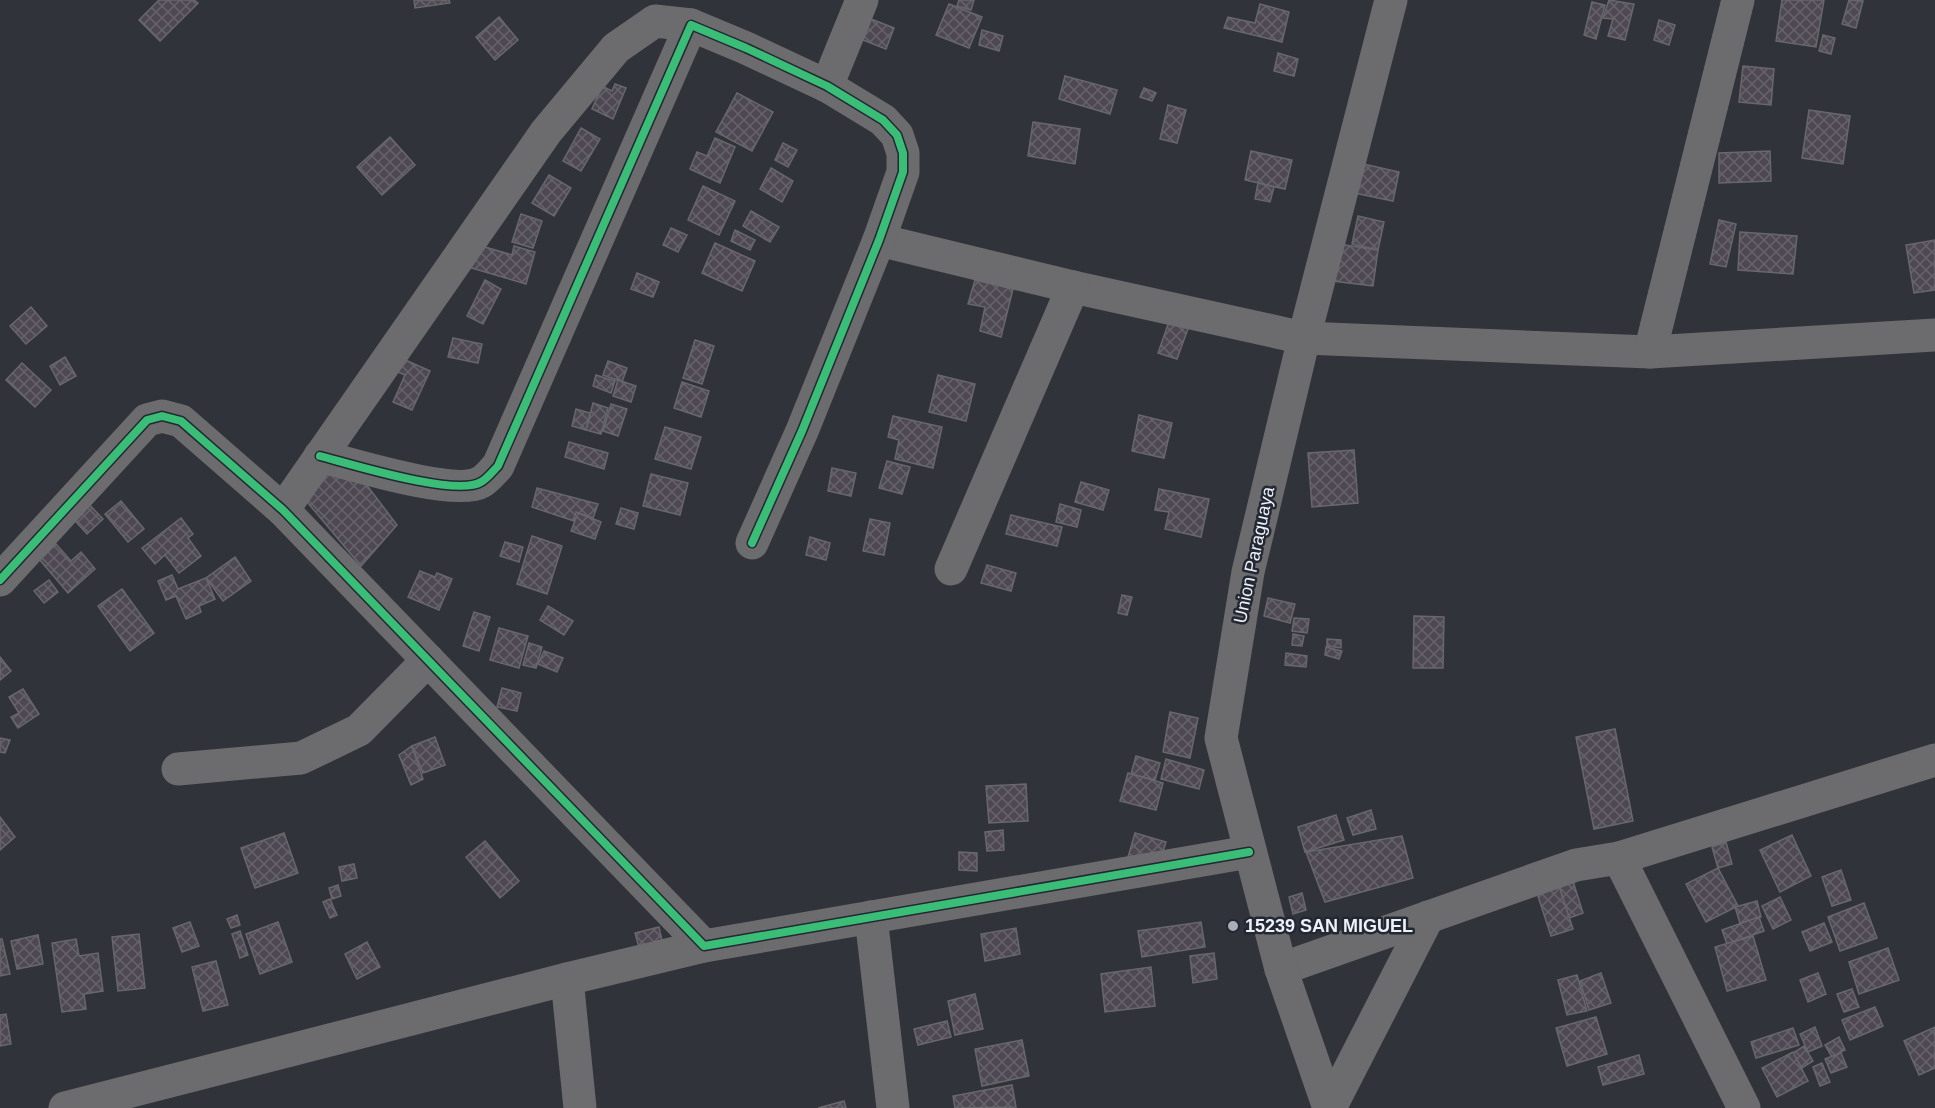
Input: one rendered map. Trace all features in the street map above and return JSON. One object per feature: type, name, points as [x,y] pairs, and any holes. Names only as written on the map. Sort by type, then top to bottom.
[{"type":"street","points":[[826,86],[862,0]]},
{"type":"street","name":"Union Paraguaya","points":[[1330,1108],[1281,969],[1221,738],[1248,572],[1304,338],[1391,0]]},
{"type":"street","points":[[1650,352],[1738,0]]},
{"type":"street","points":[[283,510],[546,132],[615,48],[655,21],[691,25],[826,86],[883,120],[897,135],[903,153],[903,172],[879,240],[802,430],[752,543]]},
{"type":"street","points":[[320,456],[425,483],[455,486],[480,483],[498,466],[691,25]]},
{"type":"street","points":[[879,240],[1073,287],[1304,338],[1650,352],[1935,335]]},
{"type":"street","points":[[951,569],[1073,287]]},
{"type":"street","points":[[0,580],[147,420],[162,416],[181,421],[283,510],[704,946]]},
{"type":"street","points":[[178,769],[301,758],[359,730],[428,660]]},
{"type":"street","points":[[1281,969],[1576,865],[1619,858],[1935,760]]},
{"type":"street","points":[[64,1108],[704,946],[1249,852]]},
{"type":"street","points":[[1619,858],[1744,1108]]},
{"type":"street","points":[[871,917],[893,1108]]},
{"type":"street","points":[[1330,1108],[1428,917]]},
{"type":"street","points":[[567,979],[580,1108]]},
{"type":"building","points":[[159,0],[194,0],[198,3],[160,41],[139,20]]},
{"type":"building","points":[[414,0],[449,0],[450,3],[415,8]]},
{"type":"building","points":[[959,0],[974,0],[971,10],[957,6]]},
{"type":"building","points":[[1609,0],[1634,4],[1625,40],[1608,36],[1613,19],[1603,18]]},
{"type":"building","points":[[1782,0],[1824,0],[1816,47],[1776,41]]},
{"type":"building","points":[[1849,0],[1863,1],[1856,28],[1842,24]]},
{"type":"building","points":[[1592,2],[1605,5],[1596,39],[1584,35]]},
{"type":"building","points":[[949,4],[982,17],[969,48],[936,35]]},
{"type":"building","points":[[1260,4],[1289,12],[1282,42],[1224,28],[1228,17],[1255,23]]},
{"type":"building","points":[[499,17],[518,40],[495,60],[476,37]]},
{"type":"building","points":[[871,19],[894,28],[886,49],[863,40]]},
{"type":"building","points":[[1659,20],[1675,25],[1669,45],[1654,40]]},
{"type":"building","points":[[982,30],[1003,36],[999,51],[979,45]]},
{"type":"building","points":[[1823,35],[1835,38],[1831,54],[1819,51]]},
{"type":"building","points":[[1278,53],[1298,59],[1294,76],[1274,71]]},
{"type":"building","points":[[1743,66],[1774,69],[1771,105],[1739,102]]},
{"type":"building","points":[[1065,76],[1117,90],[1110,114],[1059,99]]},
{"type":"building","points":[[615,84],[626,88],[613,119],[592,109],[602,86],[612,91]]},
{"type":"building","points":[[1144,88],[1156,93],[1152,101],[1140,97]]},
{"type":"building","points":[[737,93],[773,112],[752,151],[716,132]]},
{"type":"building","points":[[1168,105],[1186,110],[1177,143],[1160,139]]},
{"type":"building","points":[[1809,110],[1850,116],[1843,164],[1802,158]]},
{"type":"building","points":[[1033,122],[1080,129],[1075,164],[1028,156]]},
{"type":"building","points":[[581,128],[600,139],[581,171],[563,161]]},
{"type":"building","points":[[390,137],[415,165],[382,195],[357,167]]},
{"type":"building","points":[[715,138],[735,147],[720,183],[690,169],[697,152],[707,156]]},
{"type":"building","points":[[783,143],[797,150],[788,167],[775,160]]},
{"type":"building","points":[[1251,151],[1292,160],[1285,189],[1245,180]]},
{"type":"building","points":[[1770,151],[1771,181],[1719,183],[1719,153]]},
{"type":"building","points":[[1355,162],[1399,172],[1393,201],[1349,192]]},
{"type":"building","points":[[771,168],[793,181],[782,202],[760,189]]},
{"type":"building","points":[[549,175],[571,188],[554,216],[532,203]]},
{"type":"building","points":[[1258,183],[1274,187],[1270,202],[1255,199]]},
{"type":"building","points":[[703,186],[735,201],[719,235],[688,220]]},
{"type":"building","points":[[751,211],[779,227],[770,242],[743,226]]},
{"type":"building","points":[[521,214],[542,221],[533,248],[512,242]]},
{"type":"building","points":[[1358,216],[1384,222],[1378,250],[1352,244]]},
{"type":"building","points":[[1719,220],[1736,224],[1726,267],[1710,264]]},
{"type":"building","points":[[671,228],[687,235],[678,252],[663,245]]},
{"type":"building","points":[[735,230],[755,240],[750,250],[731,241]]},
{"type":"building","points":[[1740,232],[1797,236],[1793,274],[1738,270]]},
{"type":"building","points":[[1935,240],[1935,290],[1914,293],[1906,245]]},
{"type":"building","points":[[715,243],[755,261],[742,291],[702,273]]},
{"type":"building","points":[[475,244],[512,255],[514,246],[535,252],[526,284],[468,267]]},
{"type":"building","points":[[1338,244],[1378,250],[1373,286],[1332,281]]},
{"type":"building","points":[[637,273],[659,282],[653,297],[631,289]]},
{"type":"building","points":[[485,280],[501,289],[483,324],[467,316]]},
{"type":"building","points":[[975,280],[1013,289],[1001,337],[980,331],[985,307],[968,304]]},
{"type":"building","points":[[31,307],[47,326],[26,344],[10,326]]},
{"type":"building","points":[[1170,319],[1189,326],[1177,359],[1158,353]]},
{"type":"building","points":[[453,338],[482,344],[478,363],[448,357]]},
{"type":"building","points":[[695,340],[714,346],[702,384],[683,378]]},
{"type":"building","points":[[65,357],[76,376],[60,385],[50,366]]},
{"type":"building","points":[[403,359],[430,371],[412,410],[393,402],[405,375],[398,372]]},
{"type":"building","points":[[608,361],[627,368],[622,382],[603,375]]},
{"type":"building","points":[[22,363],[51,390],[35,407],[6,380]]},
{"type":"building","points":[[596,375],[615,381],[611,393],[593,386]]},
{"type":"building","points":[[938,375],[975,384],[966,421],[929,412]]},
{"type":"building","points":[[618,380],[636,386],[631,402],[613,396]]},
{"type":"building","points":[[682,382],[709,391],[701,417],[674,408]]},
{"type":"building","points":[[593,403],[608,408],[601,434],[586,430]]},
{"type":"building","points":[[611,404],[627,409],[618,436],[603,431]]},
{"type":"building","points":[[576,409],[590,413],[586,430],[572,426]]},
{"type":"building","points":[[1139,415],[1172,423],[1164,458],[1132,451]]},
{"type":"building","points":[[893,416],[942,427],[933,468],[895,459],[899,440],[888,437]]},
{"type":"building","points":[[665,427],[701,437],[691,469],[655,459]]},
{"type":"building","points":[[569,442],[608,453],[604,469],[565,457]]},
{"type":"building","points":[[1354,450],[1358,503],[1312,507],[1308,453]]},
{"type":"building","points":[[887,461],[910,467],[902,494],[879,488]]},
{"type":"building","points":[[329,467],[363,480],[397,525],[361,566],[302,496]]},
{"type":"building","points":[[832,468],[856,473],[851,496],[828,491]]},
{"type":"building","points":[[651,474],[688,483],[680,515],[643,506]]},
{"type":"building","points":[[1081,482],[1109,490],[1103,510],[1075,502]]},
{"type":"building","points":[[537,488],[598,504],[593,518],[576,512],[574,521],[532,507]]},
{"type":"building","points":[[1159,489],[1209,499],[1201,537],[1165,529],[1169,512],[1155,510]]},
{"type":"building","points":[[83,498],[103,519],[87,534],[68,513]]},
{"type":"building","points":[[121,501],[144,529],[128,542],[105,514]]},
{"type":"building","points":[[1060,504],[1081,510],[1077,527],[1056,522]]},
{"type":"building","points":[[621,508],[638,513],[634,529],[616,524]]},
{"type":"building","points":[[578,513],[601,522],[595,539],[571,531]]},
{"type":"building","points":[[1011,515],[1062,527],[1057,546],[1006,534]]},
{"type":"building","points":[[181,518],[193,534],[188,538],[201,556],[179,573],[165,555],[155,564],[142,548]]},
{"type":"building","points":[[870,519],[890,523],[884,555],[863,551]]},
{"type":"building","points":[[532,536],[562,546],[547,594],[517,584]]},
{"type":"building","points":[[810,537],[830,543],[826,560],[806,555]]},
{"type":"building","points":[[505,542],[523,547],[519,562],[500,556]]},
{"type":"building","points":[[56,544],[71,561],[81,552],[95,569],[68,593],[39,559]]},
{"type":"building","points":[[235,557],[251,581],[223,601],[206,578]]},
{"type":"building","points":[[987,565],[1016,573],[1011,591],[981,583]]},
{"type":"building","points":[[420,571],[435,577],[437,573],[452,579],[439,610],[408,597]]},
{"type":"building","points":[[172,575],[178,589],[206,578],[215,599],[199,606],[201,612],[186,619],[176,596],[166,600],[158,581]]},
{"type":"building","points":[[49,580],[58,592],[44,603],[34,591]]},
{"type":"building","points":[[122,589],[154,633],[130,651],[98,606]]},
{"type":"building","points":[[1122,595],[1132,597],[1127,615],[1118,613]]},
{"type":"building","points":[[1268,598],[1295,604],[1290,623],[1264,616]]},
{"type":"building","points":[[548,606],[573,621],[564,635],[540,620]]},
{"type":"building","points":[[474,612],[490,617],[479,651],[463,646]]},
{"type":"building","points":[[1414,616],[1444,617],[1443,668],[1413,668]]},
{"type":"building","points":[[1294,618],[1309,619],[1307,633],[1292,631]]},
{"type":"building","points":[[499,628],[528,636],[519,668],[490,660]]},
{"type":"building","points":[[1293,634],[1304,636],[1302,646],[1292,645]]},
{"type":"building","points":[[1327,639],[1341,640],[1341,648],[1327,646]]},
{"type":"building","points":[[529,643],[542,647],[536,668],[523,665]]},
{"type":"building","points":[[1326,647],[1342,651],[1339,659],[1325,655]]},
{"type":"building","points":[[544,651],[563,658],[557,672],[538,664]]},
{"type":"building","points":[[1286,653],[1307,656],[1306,667],[1285,665]]},
{"type":"building","points":[[0,657],[11,671],[0,680]]},
{"type":"building","points":[[502,688],[521,693],[517,711],[497,707]]},
{"type":"building","points":[[23,689],[39,714],[18,728],[11,717],[19,713],[9,697]]},
{"type":"building","points":[[1170,712],[1198,718],[1190,758],[1163,752]]},
{"type":"building","points":[[1615,729],[1633,821],[1594,829],[1576,737]]},
{"type":"building","points":[[435,737],[445,765],[423,773],[412,746]]},
{"type":"building","points":[[0,738],[10,740],[5,753],[0,752]]},
{"type":"building","points":[[412,746],[423,779],[411,785],[399,755]]},
{"type":"building","points":[[1136,756],[1160,763],[1155,780],[1131,774]]},
{"type":"building","points":[[1166,759],[1204,770],[1199,789],[1161,779]]},
{"type":"building","points":[[1128,773],[1163,783],[1156,810],[1120,801]]},
{"type":"building","points":[[1026,784],[1028,821],[989,823],[986,786]]},
{"type":"building","points":[[1371,810],[1376,829],[1353,835],[1347,818]]},
{"type":"building","points":[[1336,815],[1344,840],[1305,852],[1298,827]]},
{"type":"building","points":[[0,817],[15,837],[0,850]]},
{"type":"building","points":[[1003,830],[1004,850],[987,851],[985,832]]},
{"type":"building","points":[[284,833],[298,873],[255,888],[241,848]]},
{"type":"building","points":[[1135,833],[1166,842],[1158,866],[1128,857]]},
{"type":"building","points":[[1792,835],[1811,876],[1780,892],[1760,850]]},
{"type":"building","points":[[1402,836],[1413,878],[1325,902],[1306,852]]},
{"type":"building","points":[[485,841],[519,881],[500,898],[466,857]]},
{"type":"building","points":[[1726,842],[1732,864],[1718,868],[1712,847]]},
{"type":"building","points":[[959,852],[977,853],[977,871],[959,870]]},
{"type":"building","points":[[354,864],[357,878],[342,881],[339,867]]},
{"type":"building","points":[[1718,868],[1738,906],[1706,922],[1686,884]]},
{"type":"building","points":[[1841,870],[1851,900],[1832,906],[1822,877]]},
{"type":"building","points":[[1573,881],[1583,913],[1569,918],[1559,886]]},
{"type":"building","points":[[1558,883],[1573,929],[1551,936],[1536,890]]},
{"type":"building","points":[[338,885],[341,896],[332,899],[329,888]]},
{"type":"building","points":[[1302,893],[1306,910],[1293,914],[1289,897]]},
{"type":"building","points":[[1780,897],[1791,920],[1773,929],[1762,906]]},
{"type":"building","points":[[330,899],[337,915],[330,918],[323,902]]},
{"type":"building","points":[[1757,901],[1761,917],[1740,923],[1735,907]]},
{"type":"building","points":[[1864,903],[1877,938],[1840,951],[1828,917]]},
{"type":"building","points":[[237,915],[240,925],[231,928],[227,919]]},
{"type":"building","points":[[1759,917],[1764,931],[1727,944],[1722,930]]},
{"type":"building","points":[[190,922],[199,946],[182,952],[173,928]]},
{"type":"building","points":[[278,922],[292,962],[260,974],[246,934]]},
{"type":"building","points":[[1201,922],[1205,947],[1142,957],[1138,931]]},
{"type":"building","points":[[1824,923],[1832,942],[1810,951],[1802,932]]},
{"type":"building","points":[[659,927],[663,945],[640,951],[635,933]]},
{"type":"building","points":[[1016,928],[1020,954],[985,961],[981,934]]},
{"type":"building","points":[[240,931],[248,955],[240,958],[232,934]]},
{"type":"building","points":[[139,934],[145,988],[118,991],[112,937]]},
{"type":"building","points":[[38,935],[43,964],[17,969],[11,941]]},
{"type":"building","points":[[1753,936],[1766,980],[1727,991],[1715,947]]},
{"type":"building","points":[[0,939],[2,939],[10,974],[0,976]]},
{"type":"building","points":[[76,939],[79,956],[98,953],[103,991],[84,994],[86,1009],[62,1012],[52,943]]},
{"type":"building","points":[[367,942],[380,967],[357,979],[345,954]]},
{"type":"building","points":[[1888,948],[1899,980],[1859,994],[1849,962]]},
{"type":"building","points":[[1214,953],[1217,979],[1193,983],[1190,956]]},
{"type":"building","points":[[216,961],[228,1005],[203,1011],[192,967]]},
{"type":"building","points":[[1151,967],[1155,1006],[1105,1012],[1101,974]]},
{"type":"building","points":[[1601,973],[1611,1003],[1589,1010],[1580,981]]},
{"type":"building","points":[[1818,973],[1826,994],[1808,1002],[1800,980]]},
{"type":"building","points":[[1577,975],[1587,1011],[1567,1015],[1558,980]]},
{"type":"building","points":[[1852,989],[1859,1007],[1844,1012],[1837,994]]},
{"type":"building","points":[[975,994],[983,1029],[955,1035],[948,1001]]},
{"type":"building","points":[[1875,1007],[1883,1026],[1850,1040],[1842,1020]]},
{"type":"building","points":[[6,1014],[11,1044],[0,1046],[0,1015]]},
{"type":"building","points":[[1596,1017],[1607,1054],[1567,1066],[1556,1028]]},
{"type":"building","points":[[947,1021],[951,1037],[918,1045],[914,1029]]},
{"type":"building","points":[[1815,1027],[1822,1046],[1808,1052],[1800,1034]]},
{"type":"building","points":[[1935,1027],[1935,1068],[1919,1075],[1904,1041]]},
{"type":"building","points":[[1793,1028],[1799,1045],[1756,1058],[1751,1042]]},
{"type":"building","points":[[1839,1037],[1845,1050],[1832,1057],[1825,1045]]},
{"type":"building","points":[[1022,1040],[1029,1076],[982,1086],[975,1049]]},
{"type":"building","points":[[1804,1046],[1813,1061],[1802,1068],[1793,1053]]},
{"type":"building","points":[[1793,1052],[1808,1081],[1777,1097],[1762,1068]]},
{"type":"building","points":[[1841,1053],[1847,1067],[1831,1073],[1825,1059]]},
{"type":"building","points":[[1639,1055],[1644,1074],[1603,1085],[1598,1067]]},
{"type":"building","points":[[1822,1063],[1830,1082],[1820,1086],[1813,1067]]},
{"type":"building","points":[[1012,1085],[1016,1107],[955,1108],[953,1096]]},
{"type":"building","points":[[844,1101],[846,1108],[818,1108]]},
{"type":"cycle path","points":[[320,456],[403,478],[450,485],[468,486],[481,482],[498,466],[691,25],[827,86],[883,120],[897,135],[903,153],[903,172],[879,240],[802,431],[752,543]]},
{"type":"cycle path","points":[[0,580],[147,420],[162,416],[181,421],[283,510],[704,946],[1249,852]]},
{"type":"place","name":"15239 SAN MIGUEL","points":[[1233,926]]}]
